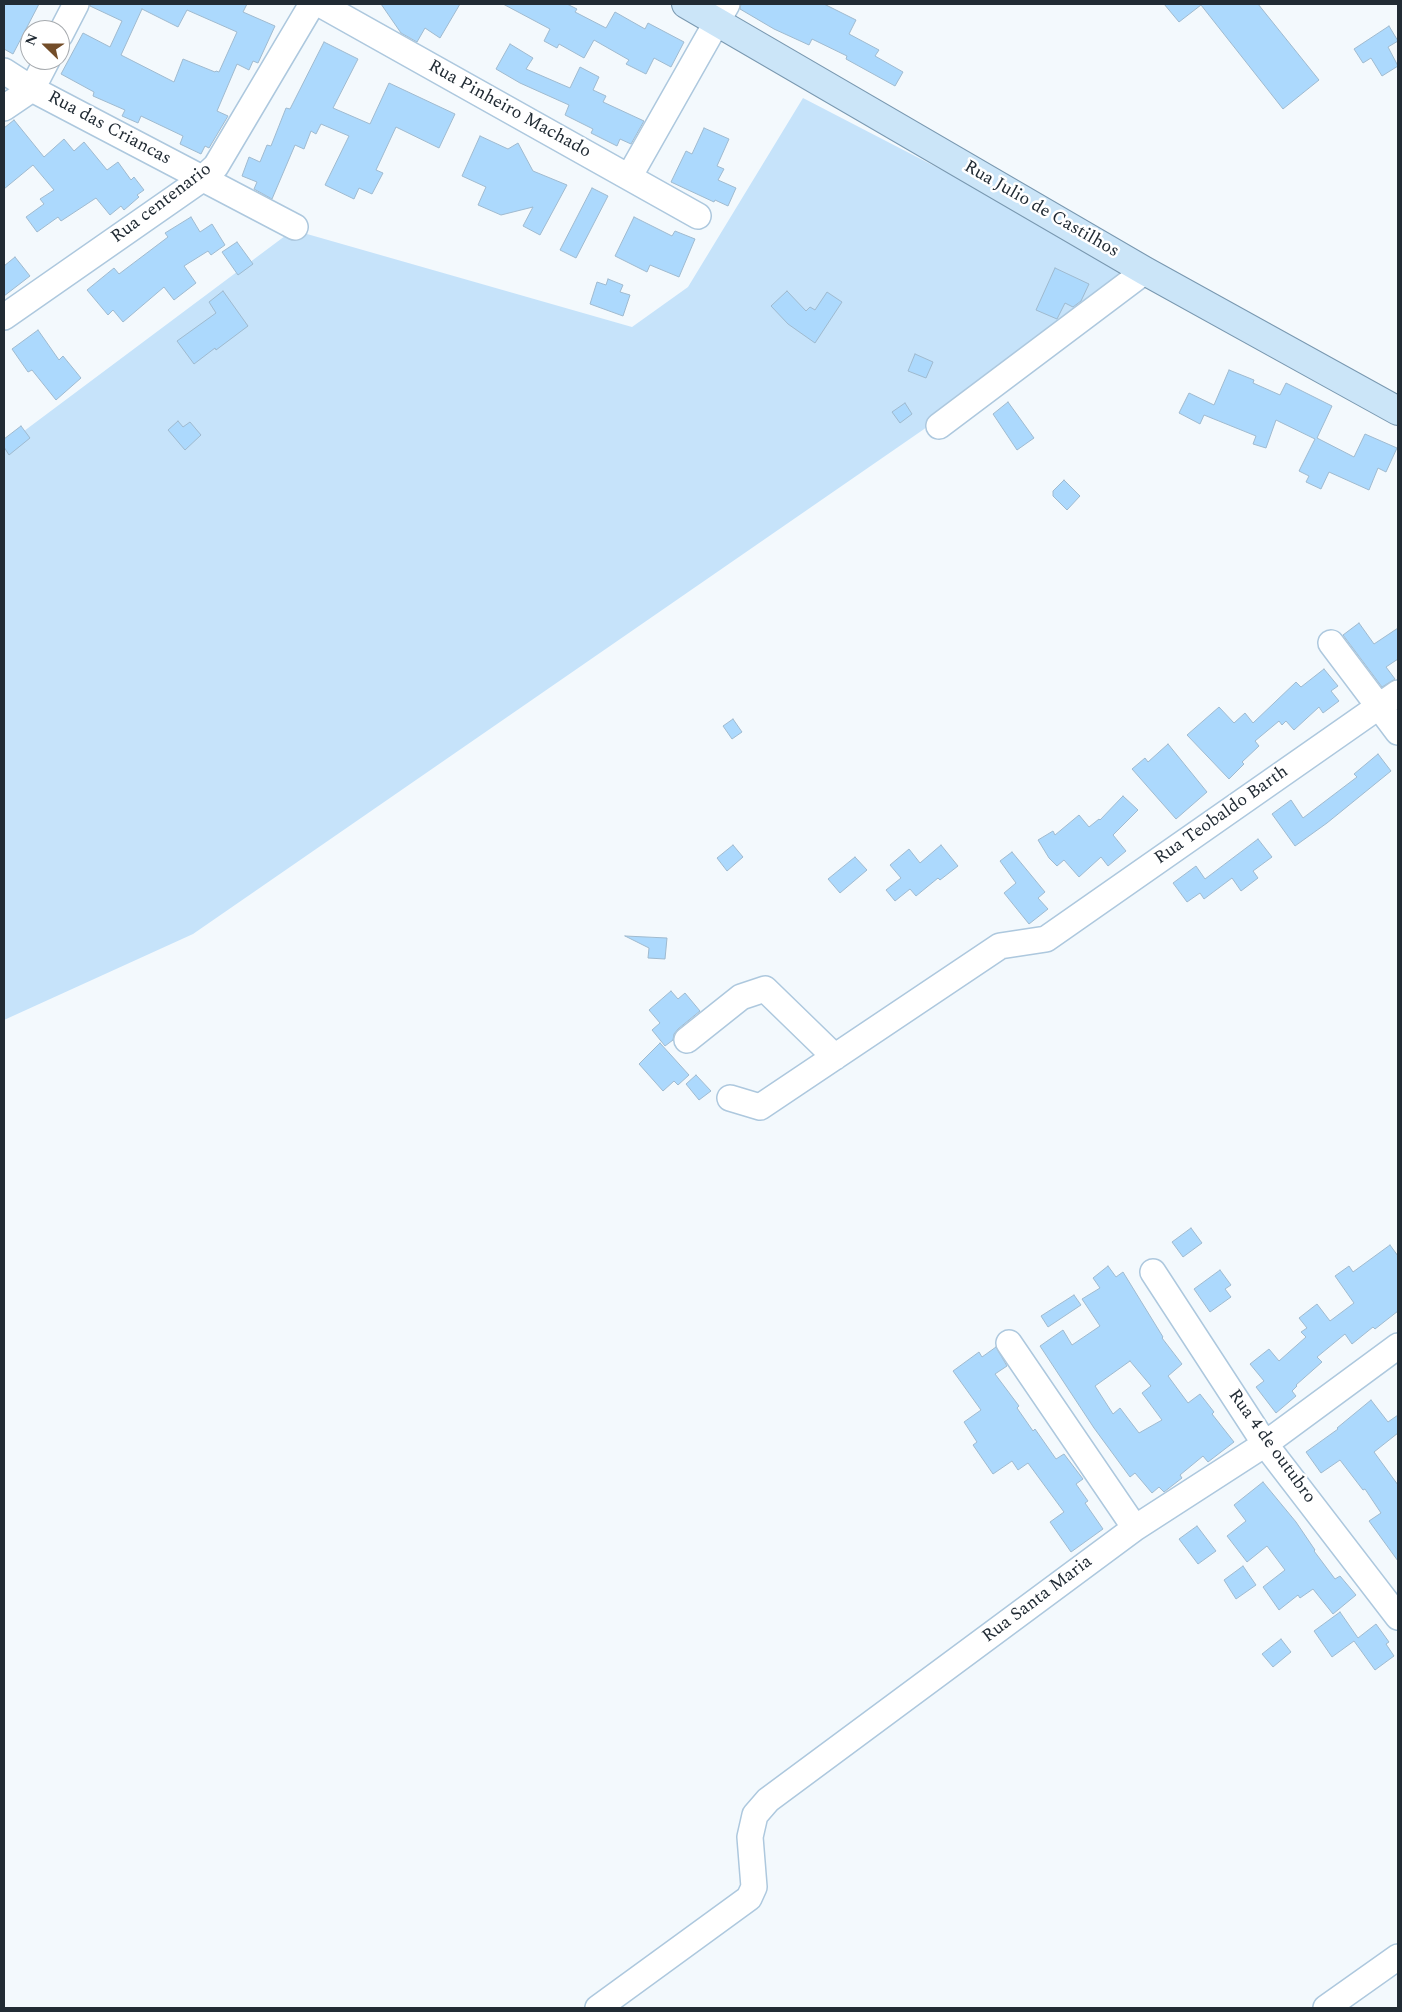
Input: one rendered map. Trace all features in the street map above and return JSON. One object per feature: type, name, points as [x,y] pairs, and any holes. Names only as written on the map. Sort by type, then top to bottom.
[{"type":"main road","name":"Rua Julio de Castilhos","points":[[686,4],[722,13],[1145,271],[1398,411]]},
{"type":"street","points":[[68,20],[76,4]]},
{"type":"street","name":"Rua centenario","points":[[4,317],[202,179],[216,166],[312,4]]},
{"type":"street","name":"Rua Pinheiro Machado","points":[[320,4],[698,216]]},
{"type":"street","points":[[629,177],[722,13]]},
{"type":"street","points":[[4,108],[32,89],[42,70]]},
{"type":"street","name":"Rua das Criancas","points":[[4,71],[32,89],[294,227]]},
{"type":"street","points":[[939,426],[1145,271]]},
{"type":"street","points":[[1332,643],[1389,700],[1398,732]]},
{"type":"street","name":"Rua Teobaldo Barth","points":[[835,1057],[1000,946],[1046,938],[1389,700]]},
{"type":"street","points":[[687,1040],[741,997],[766,989],[835,1057],[760,1107],[730,1098]]},
{"type":"street","name":"Rua 4 de outubro","points":[[1152,1272],[1265,1444],[1398,1617]]},
{"type":"street","points":[[1009,1343],[1135,1528]]},
{"type":"street","name":"Rua Santa Maria","points":[[598,2008],[748,1898],[754,1887],[750,1837],[755,1815],[768,1800],[1135,1528],[1265,1444],[1398,1346]]},
{"type":"street","points":[[1326,2008],[1398,1957]]},
{"type":"shaded area","points":[[803,98],[1135,270],[930,425],[193,934],[4,1020],[4,446],[293,230],[632,327],[688,287]]},
{"type":"building","points":[[4,4],[39,4],[31,20],[20,20],[20,41],[13,54],[4,49]]},
{"type":"building","points":[[90,4],[247,4],[243,12],[275,26],[258,63],[253,61],[249,70],[237,64],[217,111],[228,116],[209,148],[205,146],[201,154],[180,144],[183,136],[141,116],[138,123],[122,116],[125,110],[93,96],[94,92],[61,74],[63,70],[70,70],[70,57],[83,33],[110,47],[122,21],[90,6]],"holes":[[[142,9],[178,27],[187,10],[237,32],[219,72],[183,59],[174,82],[121,55]]]},
{"type":"building","points":[[381,4],[460,4],[440,38],[425,28],[417,42],[401,33]]},
{"type":"building","points":[[503,4],[567,4],[577,9],[575,12],[606,28],[615,12],[645,29],[648,23],[684,42],[671,67],[654,58],[646,74],[626,64],[629,60],[594,40],[584,58],[559,44],[557,48],[544,41],[550,29]]},
{"type":"building","points":[[741,4],[824,4],[856,20],[849,34],[879,50],[875,56],[903,72],[895,86],[846,59],[847,56],[812,39],[809,45],[774,29],[740,9]]},
{"type":"building","points":[[1164,4],[1258,4],[1319,80],[1283,109],[1201,5],[1179,22]]},
{"type":"building","points":[[1389,26],[1398,41],[1388,47],[1398,66],[1382,76],[1371,58],[1363,63],[1354,49]]},
{"type":"building","points":[[324,42],[358,59],[333,108],[370,124],[389,83],[455,114],[439,148],[396,127],[376,170],[383,173],[372,194],[359,188],[354,199],[325,185],[349,136],[321,124],[316,134],[311,131],[304,149],[295,145],[272,199],[254,189],[257,182],[242,176],[249,157],[260,162],[267,145],[271,146],[286,108],[290,109]]},
{"type":"building","points":[[510,44],[533,58],[526,69],[570,88],[580,67],[599,77],[593,90],[606,96],[603,102],[644,121],[631,144],[620,139],[617,146],[591,133],[593,129],[565,115],[569,105],[520,83],[496,69]]},
{"type":"building","points":[[14,120],[44,157],[64,139],[74,151],[84,142],[107,170],[118,162],[131,180],[134,177],[144,190],[124,210],[121,206],[110,215],[96,198],[61,221],[58,217],[37,232],[26,217],[44,204],[40,199],[54,190],[33,165],[4,189],[4,128]]},
{"type":"building","points":[[704,128],[729,139],[717,166],[724,169],[718,180],[736,188],[728,206],[715,200],[714,202],[671,182],[686,151],[692,154]]},
{"type":"building","points":[[480,136],[508,149],[518,143],[533,171],[567,185],[540,235],[523,226],[533,207],[501,215],[478,205],[486,187],[462,176]]},
{"type":"building","points":[[592,188],[608,196],[576,258],[560,250]]},
{"type":"building","points":[[191,217],[200,232],[212,224],[225,245],[211,255],[208,251],[184,266],[196,283],[174,300],[164,287],[123,322],[113,310],[108,315],[87,290],[114,268],[119,274],[168,237],[165,233]]},
{"type":"building","points":[[634,217],[672,236],[675,231],[695,239],[679,277],[650,265],[647,272],[615,256]]},
{"type":"building","points":[[237,242],[253,264],[238,275],[222,252]]},
{"type":"building","points":[[15,257],[30,276],[4,296],[4,266]]},
{"type":"building","points":[[1055,268],[1089,284],[1081,301],[1073,307],[1065,303],[1057,319],[1036,310]]},
{"type":"building","points":[[608,279],[623,285],[620,292],[630,295],[623,316],[590,304],[597,282],[606,285]]},
{"type":"building","points":[[223,291],[248,326],[194,364],[177,341],[216,313],[209,302]]},
{"type":"building","points":[[787,291],[806,311],[810,307],[815,310],[827,292],[842,302],[815,343],[788,324],[771,306]]},
{"type":"building","points":[[38,330],[59,360],[63,356],[81,378],[56,400],[32,370],[28,372],[12,349]]},
{"type":"building","points":[[915,354],[933,362],[926,378],[908,371]]},
{"type":"building","points":[[1229,370],[1254,380],[1253,383],[1280,395],[1286,383],[1332,406],[1317,438],[1354,457],[1365,434],[1397,448],[1386,472],[1378,468],[1369,490],[1329,472],[1321,489],[1306,482],[1309,476],[1299,471],[1315,439],[1276,420],[1266,448],[1253,444],[1256,436],[1204,415],[1200,424],[1179,413],[1189,393],[1214,405]]},
{"type":"building","points":[[1008,402],[1034,438],[1017,450],[993,414]]},
{"type":"building","points":[[905,403],[912,414],[900,423],[892,412]]},
{"type":"building","points":[[178,421],[183,427],[190,422],[201,435],[185,450],[168,430]]},
{"type":"building","points":[[21,426],[30,438],[9,455],[4,447],[4,439]]},
{"type":"building","points":[[1064,480],[1080,496],[1067,510],[1053,496],[1053,491]]},
{"type":"building","points":[[1359,623],[1374,644],[1398,628],[1398,659],[1386,667],[1395,679],[1382,687],[1343,635]]},
{"type":"building","points":[[1324,669],[1338,686],[1331,691],[1339,701],[1323,713],[1319,707],[1294,730],[1286,721],[1282,725],[1279,721],[1255,741],[1259,746],[1242,762],[1244,764],[1229,779],[1187,735],[1219,707],[1234,723],[1245,713],[1253,723],[1296,682],[1301,687]]},
{"type":"building","points":[[733,719],[742,732],[732,739],[723,726]]},
{"type":"building","points":[[1168,744],[1207,792],[1176,819],[1132,769],[1145,758],[1148,762]]},
{"type":"building","points":[[1378,754],[1391,771],[1327,823],[1295,846],[1272,814],[1291,800],[1303,818],[1357,777],[1354,774]]},
{"type":"building","points":[[1123,796],[1138,810],[1113,835],[1126,851],[1108,866],[1101,857],[1079,877],[1064,860],[1057,866],[1049,858],[1038,840],[1053,831],[1055,835],[1079,815],[1089,827],[1100,820]]},
{"type":"building","points":[[1258,839],[1272,857],[1253,871],[1258,878],[1241,891],[1232,878],[1204,899],[1200,893],[1187,902],[1173,883],[1196,866],[1205,879]]},
{"type":"building","points":[[733,845],[743,857],[727,871],[717,858]]},
{"type":"building","points":[[941,845],[958,866],[940,880],[938,878],[916,896],[910,889],[895,901],[886,890],[901,878],[890,865],[909,849],[920,863]]},
{"type":"building","points":[[1012,852],[1045,892],[1038,898],[1048,909],[1029,924],[1004,893],[1016,883],[1000,861]]},
{"type":"building","points":[[855,857],[867,870],[840,893],[828,879]]},
{"type":"building","points":[[625,936],[667,938],[665,959],[648,958],[649,948]]},
{"type":"building","points":[[671,991],[678,999],[685,993],[700,1011],[678,1029],[674,1034],[673,1040],[665,1046],[652,1030],[660,1023],[649,1010]]},
{"type":"building","points":[[660,1043],[689,1075],[678,1085],[674,1081],[663,1091],[639,1064]]},
{"type":"building","points":[[696,1075],[711,1091],[699,1100],[686,1084]]},
{"type":"building","points":[[1191,1228],[1202,1243],[1183,1257],[1172,1242]]},
{"type":"building","points":[[1390,1245],[1398,1256],[1398,1311],[1375,1329],[1373,1327],[1352,1344],[1345,1334],[1317,1357],[1322,1362],[1296,1385],[1292,1391],[1296,1396],[1276,1413],[1256,1387],[1264,1381],[1250,1364],[1269,1349],[1279,1361],[1306,1337],[1301,1332],[1307,1328],[1299,1318],[1317,1304],[1330,1321],[1354,1303],[1335,1276],[1349,1266],[1353,1272]]},
{"type":"building","points":[[1108,1266],[1116,1277],[1123,1272],[1162,1338],[1182,1364],[1168,1376],[1188,1403],[1200,1394],[1214,1412],[1212,1414],[1234,1442],[1208,1462],[1203,1456],[1180,1475],[1182,1478],[1164,1492],[1159,1487],[1152,1493],[1135,1473],[1130,1477],[1094,1428],[1040,1346],[1063,1330],[1072,1345],[1100,1326],[1082,1299],[1100,1288],[1093,1278]],"holes":[[[1130,1361],[1151,1386],[1142,1393],[1162,1420],[1139,1433],[1120,1408],[1113,1414],[1095,1386]]]},
{"type":"building","points":[[1220,1270],[1231,1285],[1225,1289],[1231,1297],[1210,1312],[1194,1289]]},
{"type":"building","points":[[1074,1295],[1081,1305],[1048,1327],[1041,1316]]},
{"type":"building","points":[[996,1347],[1007,1366],[995,1374],[1019,1406],[1017,1408],[1033,1431],[1035,1429],[1056,1459],[1064,1454],[1083,1479],[1076,1484],[1088,1501],[1085,1503],[1103,1529],[1071,1552],[1050,1522],[1064,1512],[1028,1463],[1018,1470],[1012,1461],[993,1474],[973,1445],[977,1442],[964,1422],[981,1410],[953,1371],[979,1352],[982,1357]]},
{"type":"building","points":[[1371,1400],[1388,1422],[1398,1415],[1398,1433],[1374,1452],[1398,1485],[1398,1561],[1369,1521],[1381,1513],[1365,1489],[1363,1490],[1340,1460],[1321,1473],[1306,1452],[1338,1429]]},
{"type":"building","points":[[1263,1482],[1296,1522],[1314,1551],[1335,1579],[1340,1576],[1356,1595],[1333,1614],[1313,1589],[1300,1598],[1298,1595],[1279,1610],[1263,1587],[1285,1570],[1267,1546],[1247,1562],[1227,1536],[1246,1521],[1234,1505]]},
{"type":"building","points":[[1197,1526],[1216,1551],[1198,1564],[1179,1539]]},
{"type":"building","points":[[1243,1566],[1256,1585],[1236,1599],[1224,1580]]},
{"type":"building","points":[[1340,1612],[1358,1638],[1376,1624],[1389,1642],[1386,1644],[1394,1656],[1375,1670],[1354,1641],[1332,1657],[1314,1631]]},
{"type":"building","points":[[1281,1639],[1291,1652],[1273,1667],[1262,1654]]}]
